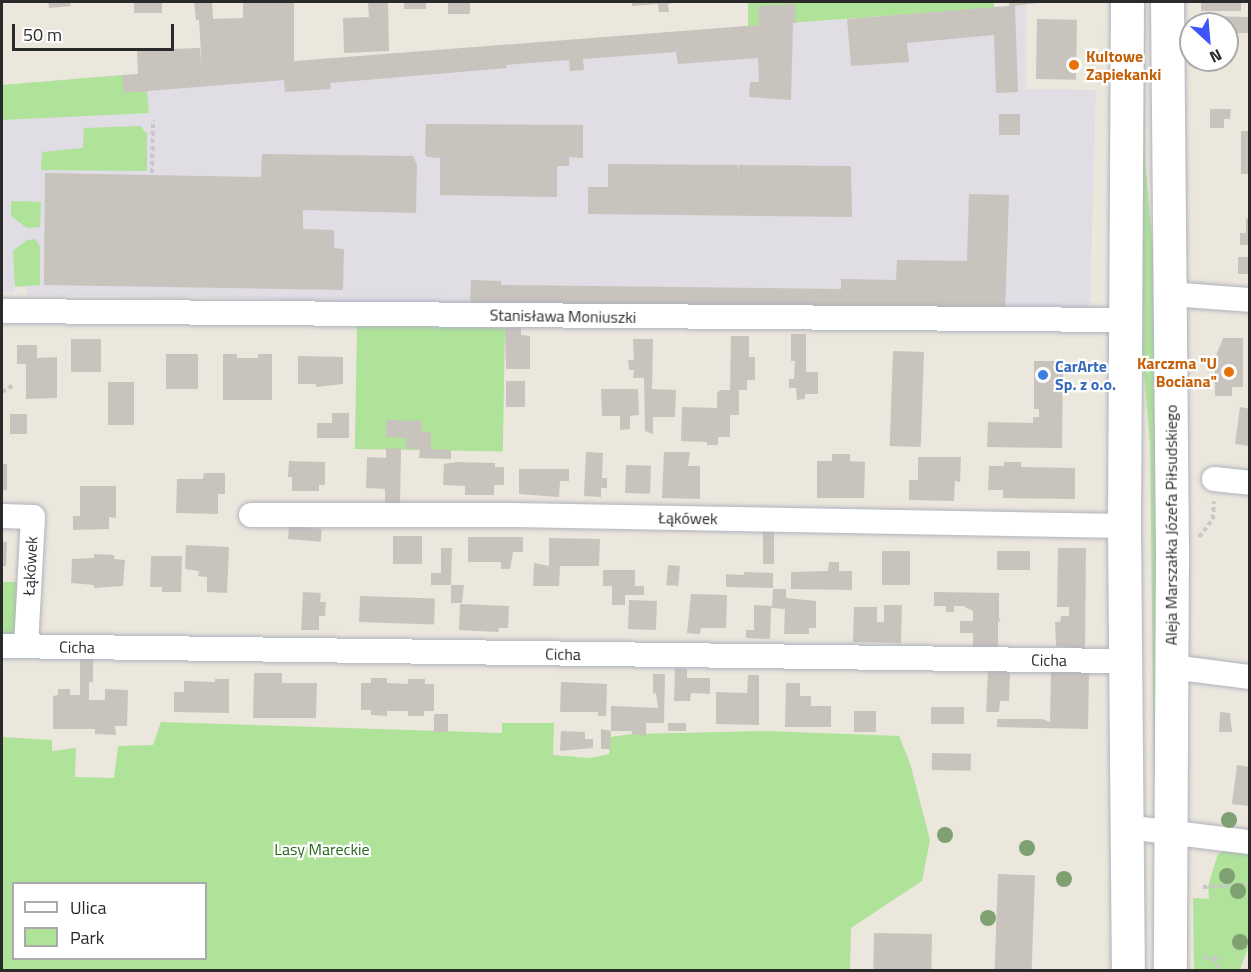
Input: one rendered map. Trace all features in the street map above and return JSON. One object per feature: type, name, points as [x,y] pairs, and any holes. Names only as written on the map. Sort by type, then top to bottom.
[{"type":"main road","points":[[1127,2],[1124,526],[1128,970]]},
{"type":"main road","name":"Aleja Marszałka Józefa Piłsudskiego","points":[[1167,2],[1172,667],[1170,970]]},
{"type":"street","points":[[1170,294],[1250,300]]},
{"type":"street","name":"Stanisława Moniuszki","points":[[2,311],[1125,320]]},
{"type":"street","points":[[1214,479],[1250,483]]},
{"type":"street","name":"Łąkówek","points":[[251,515],[525,515],[1124,526]]},
{"type":"street","name":"Łąkówek","points":[[2,516],[33,517],[26,646]]},
{"type":"street","name":"Cicha","points":[[2,646],[1125,661]]},
{"type":"street","points":[[1172,667],[1250,678]]},
{"type":"street","points":[[1127,827],[1250,842]]},
{"type":"path","points":[[152,173],[153,120]]},
{"type":"path","points":[[2,392],[12,386]]},
{"type":"path","points":[[1196,542],[1213,519],[1214,479]]},
{"type":"path","points":[[1203,887],[1250,884]]},
{"type":"path","points":[[1204,958],[1221,958]]},
{"type":"path","points":[[1213,958],[1220,970]]},
{"type":"shaded area","points":[[1026,5],[1026,89],[1096,90],[1090,305],[1084,313],[470,308],[258,298],[27,295],[27,287],[15,287],[15,292],[2,292],[2,85]]},
{"type":"green space","points":[[748,2],[994,2],[994,8],[748,26]]},
{"type":"green space","points":[[1139,2],[1144,2],[1145,160],[1155,271],[1159,776],[1154,779],[1150,444],[1143,362]]},
{"type":"green space","points":[[122,75],[147,91],[149,113],[2,120],[2,85]]},
{"type":"green space","points":[[140,126],[147,134],[147,171],[41,170],[42,152],[83,148],[84,128]]},
{"type":"green space","points":[[11,201],[41,202],[40,227],[27,228],[11,216]]},
{"type":"green space","points":[[35,239],[40,246],[40,285],[15,287],[13,251],[27,240]]},
{"type":"green space","points":[[357,325],[505,328],[503,452],[355,449]]},
{"type":"green space","points":[[2,582],[23,582],[23,639],[2,639]]},
{"type":"green space","name":"Lasy Mareckie","points":[[161,722],[502,733],[502,723],[554,723],[553,755],[590,758],[609,754],[610,737],[632,734],[768,731],[899,736],[910,763],[930,840],[922,881],[851,928],[850,970],[2,970],[2,737],[52,740],[52,751],[76,748],[75,777],[114,778],[118,746],[153,745]]},
{"type":"green space","points":[[1249,849],[1249,945],[1240,970],[1194,970],[1193,898],[1209,899],[1208,886],[1218,854],[1224,851]]},
{"type":"building","points":[[48,2],[70,2],[71,6],[49,8]]},
{"type":"building","points":[[134,2],[162,2],[162,13],[134,13]]},
{"type":"building","points":[[194,2],[212,2],[213,19],[243,18],[243,2],[294,2],[294,61],[759,25],[758,6],[795,4],[791,100],[749,97],[750,82],[759,82],[758,58],[678,64],[676,52],[583,59],[584,70],[570,71],[569,60],[506,65],[507,68],[330,83],[331,89],[285,92],[284,80],[124,93],[122,75],[138,74],[137,50],[200,48],[202,68],[199,20],[196,20]]},
{"type":"building","points":[[368,2],[388,2],[389,51],[344,53],[343,18],[369,17]]},
{"type":"building","points":[[404,2],[426,2],[426,9],[404,9]]},
{"type":"building","points":[[448,2],[470,2],[470,14],[448,14]]},
{"type":"building","points":[[632,2],[673,3],[668,4],[669,12],[659,12],[658,4],[632,6]]},
{"type":"building","points":[[1009,2],[1046,2],[1015,6],[1018,92],[996,93],[994,35],[907,43],[909,62],[851,66],[847,19],[1009,6]]},
{"type":"building","points":[[1201,2],[1241,2],[1241,11],[1201,11]]},
{"type":"building","points":[[1239,17],[1250,17],[1250,33],[1239,33]]},
{"type":"building","points":[[1037,19],[1077,20],[1076,80],[1036,79]]},
{"type":"building","points":[[1210,109],[1231,109],[1230,119],[1224,119],[1224,128],[1210,128]]},
{"type":"building","points":[[999,114],[1020,114],[1020,135],[999,135]]},
{"type":"building","points":[[426,124],[583,125],[583,158],[569,157],[569,166],[557,166],[557,197],[440,195],[440,158],[427,157],[425,154]]},
{"type":"building","points":[[1241,131],[1250,131],[1250,174],[1241,174]]},
{"type":"building","points":[[262,154],[413,156],[417,165],[416,213],[303,210],[303,229],[334,230],[334,248],[344,249],[343,290],[44,285],[45,173],[261,177]]},
{"type":"building","points":[[608,164],[738,165],[739,174],[739,165],[851,166],[852,217],[588,214],[588,187],[608,187]]},
{"type":"building","points":[[969,194],[1009,195],[1005,312],[470,308],[471,280],[501,281],[501,285],[841,289],[841,279],[896,280],[897,260],[967,261]]},
{"type":"building","points":[[1246,218],[1250,219],[1250,245],[1240,245],[1240,233],[1246,233]]},
{"type":"building","points":[[1238,257],[1250,257],[1250,274],[1238,274]]},
{"type":"building","points":[[521,327],[521,335],[530,336],[530,369],[506,369],[505,328]]},
{"type":"building","points":[[791,334],[806,334],[806,372],[818,372],[818,394],[805,394],[805,399],[797,400],[796,388],[789,388],[789,379],[794,379],[795,361],[791,361]]},
{"type":"building","points":[[731,336],[749,336],[749,357],[755,357],[755,380],[747,380],[747,390],[739,390],[739,415],[730,415],[730,437],[718,437],[718,445],[707,445],[707,442],[681,441],[682,407],[717,408],[717,393],[720,390],[730,390]]},
{"type":"building","name":"Karczma \"U Bociana\"","points":[[1223,338],[1243,338],[1243,387],[1232,387],[1232,396],[1215,396],[1215,358]]},
{"type":"building","points":[[71,339],[101,339],[101,372],[71,372]]},
{"type":"building","points":[[633,339],[653,339],[652,389],[676,390],[675,417],[653,417],[653,434],[645,431],[644,378],[633,378],[634,370],[629,370],[628,360],[634,360]]},
{"type":"building","points":[[17,345],[37,345],[37,358],[57,357],[57,398],[26,399],[26,364],[17,364]]},
{"type":"building","points":[[893,351],[924,352],[921,447],[890,446]]},
{"type":"building","points":[[166,354],[198,354],[198,389],[166,389]]},
{"type":"building","points":[[223,354],[237,354],[237,358],[258,358],[258,354],[272,354],[272,400],[223,400]]},
{"type":"building","points":[[298,356],[343,357],[343,384],[316,387],[316,384],[298,384]]},
{"type":"building","points":[[1034,361],[1063,361],[1062,448],[987,447],[988,422],[1033,423],[1033,417],[1039,417],[1039,409],[1034,409]]},
{"type":"building","points":[[506,381],[525,381],[525,407],[506,407]]},
{"type":"building","points":[[108,382],[134,382],[134,425],[108,425]]},
{"type":"building","points":[[601,389],[638,389],[639,415],[630,416],[630,429],[620,430],[620,416],[602,416]]},
{"type":"building","points":[[1240,407],[1250,409],[1250,446],[1235,444]]},
{"type":"building","points":[[332,413],[349,413],[349,438],[317,438],[317,423],[332,423]]},
{"type":"building","points":[[10,414],[27,414],[27,434],[10,434]]},
{"type":"building","points":[[386,420],[422,421],[422,432],[431,432],[431,449],[451,450],[451,459],[419,458],[420,449],[406,449],[406,438],[386,437]]},
{"type":"building","points":[[386,448],[401,449],[400,504],[385,504],[385,489],[366,488],[367,457],[386,458]]},
{"type":"building","points":[[586,452],[603,453],[602,478],[607,478],[607,488],[601,488],[601,497],[584,496]]},
{"type":"building","points":[[664,452],[690,452],[688,466],[700,466],[700,499],[662,498]]},
{"type":"building","points":[[832,454],[850,454],[850,461],[865,462],[864,498],[817,498],[817,461],[832,461]]},
{"type":"building","points":[[918,457],[961,457],[960,482],[955,481],[954,501],[909,500],[909,480],[918,480]]},
{"type":"building","points":[[289,461],[325,462],[325,485],[319,485],[319,491],[292,491],[292,477],[288,477]]},
{"type":"building","points":[[1004,462],[1021,462],[1021,467],[1075,468],[1075,499],[1003,498],[1003,490],[988,490],[989,466],[1004,466]]},
{"type":"building","points":[[495,463],[495,467],[504,467],[504,485],[494,485],[494,495],[465,495],[465,486],[443,485],[444,464]]},
{"type":"building","points":[[2,464],[7,464],[7,490],[2,490]]},
{"type":"building","points":[[626,465],[651,466],[650,494],[625,493]]},
{"type":"building","points":[[519,469],[569,469],[569,481],[560,481],[559,497],[519,494]]},
{"type":"building","points":[[204,473],[225,473],[225,494],[218,494],[218,514],[176,513],[177,479],[203,479]]},
{"type":"building","points":[[80,486],[116,486],[116,518],[109,517],[109,529],[73,530],[73,516],[80,516]]},
{"type":"building","points":[[289,526],[322,529],[321,542],[288,539]]},
{"type":"building","points":[[763,530],[774,530],[774,564],[763,564]]},
{"type":"building","points":[[393,536],[422,536],[422,564],[393,564]]},
{"type":"building","points":[[468,537],[523,537],[523,552],[513,552],[510,569],[501,569],[501,562],[468,562]]},
{"type":"building","points":[[549,538],[600,539],[599,566],[560,566],[559,586],[533,586],[534,563],[549,566]]},
{"type":"building","points":[[2,542],[7,542],[6,566],[2,566]]},
{"type":"building","points":[[186,545],[229,547],[227,593],[207,592],[207,577],[198,576],[199,571],[185,569]]},
{"type":"building","points":[[441,548],[452,548],[451,585],[431,585],[431,573],[441,573]]},
{"type":"building","points":[[1058,548],[1086,548],[1085,649],[1056,646],[1055,622],[1060,622],[1061,616],[1069,616],[1069,607],[1057,607]]},
{"type":"building","points":[[882,551],[910,551],[910,585],[882,585]]},
{"type":"building","points":[[997,551],[1030,551],[1030,570],[997,570]]},
{"type":"building","points":[[94,554],[114,555],[114,559],[125,560],[123,586],[94,588],[94,585],[71,583],[72,559],[94,558]]},
{"type":"building","points":[[151,556],[182,556],[181,592],[162,592],[162,587],[150,587]]},
{"type":"building","points":[[829,562],[839,562],[839,571],[852,571],[852,590],[791,589],[791,572],[828,571]]},
{"type":"building","points":[[668,565],[680,566],[678,586],[666,585]]},
{"type":"building","points":[[603,570],[635,570],[635,586],[644,586],[644,595],[625,595],[625,605],[612,605],[612,586],[603,586]]},
{"type":"building","points":[[744,572],[773,573],[773,588],[726,587],[726,574],[744,575]]},
{"type":"building","points":[[451,585],[464,585],[462,603],[451,603]]},
{"type":"building","points":[[773,589],[786,589],[786,598],[816,601],[816,628],[809,628],[809,634],[784,634],[785,609],[771,608],[770,639],[746,638],[746,630],[754,630],[754,605],[772,606]]},
{"type":"building","points":[[303,592],[321,593],[320,602],[326,602],[325,616],[319,616],[319,630],[301,630]]},
{"type":"building","points":[[934,592],[999,593],[1001,622],[998,621],[998,651],[973,650],[973,633],[960,633],[960,621],[973,621],[973,611],[963,606],[954,606],[954,612],[946,612],[946,606],[934,606]]},
{"type":"building","points":[[691,594],[727,595],[726,628],[701,628],[700,634],[687,633]]},
{"type":"building","points":[[360,596],[435,599],[434,625],[359,622]]},
{"type":"building","points":[[629,600],[657,601],[656,630],[628,629]]},
{"type":"building","points":[[460,604],[509,606],[508,628],[499,628],[498,632],[459,630]]},
{"type":"building","points":[[884,605],[902,605],[901,643],[853,642],[854,607],[877,607],[877,622],[884,622]]},
{"type":"building","points":[[80,659],[93,659],[93,682],[89,682],[89,700],[105,700],[105,689],[128,690],[127,726],[115,726],[116,735],[95,734],[95,729],[53,729],[53,696],[58,695],[58,689],[70,689],[70,695],[80,695]]},
{"type":"building","points":[[675,668],[687,669],[687,678],[710,678],[710,694],[691,693],[690,701],[674,701]]},
{"type":"building","points":[[988,669],[1010,670],[1009,701],[1000,701],[999,712],[986,712]]},
{"type":"building","points":[[1051,670],[1089,670],[1088,729],[997,727],[997,719],[1042,719],[1050,722]]},
{"type":"building","points":[[254,673],[282,673],[282,683],[317,683],[316,718],[253,718]]},
{"type":"building","points":[[653,674],[665,674],[664,723],[646,723],[646,736],[632,734],[632,731],[611,731],[611,706],[658,708],[656,693],[653,694]]},
{"type":"building","points":[[748,675],[759,675],[759,725],[716,724],[716,692],[747,693]]},
{"type":"building","points":[[371,678],[387,678],[387,683],[408,684],[408,679],[425,679],[425,684],[434,684],[434,711],[424,711],[424,716],[408,716],[408,711],[387,711],[387,716],[371,715],[371,710],[361,710],[361,683],[371,683]]},
{"type":"building","points":[[215,679],[229,679],[229,713],[174,712],[174,692],[184,692],[184,681],[215,682]]},
{"type":"building","points":[[561,682],[607,684],[606,716],[598,716],[598,712],[560,712]]},
{"type":"building","points":[[786,683],[800,683],[800,696],[811,696],[811,706],[831,706],[831,727],[785,727]]},
{"type":"building","points":[[931,707],[964,707],[964,724],[931,724]]},
{"type":"building","points":[[854,711],[876,711],[876,732],[854,732]]},
{"type":"building","points":[[1220,712],[1230,713],[1232,732],[1219,732]]},
{"type":"building","points":[[434,714],[448,714],[448,732],[434,732]]},
{"type":"building","points":[[668,723],[686,723],[686,731],[668,731]]},
{"type":"building","points":[[601,729],[611,731],[610,749],[601,749]]},
{"type":"building","points":[[561,731],[585,732],[585,739],[593,739],[593,748],[560,751]]},
{"type":"building","points":[[932,753],[971,754],[971,771],[932,770]]},
{"type":"building","points":[[1237,765],[1250,767],[1250,806],[1232,804]]},
{"type":"building","points":[[998,874],[1035,875],[1032,970],[995,970]]},
{"type":"building","points":[[874,933],[932,934],[931,970],[873,970]]},
{"type":"place","name":"Kultowe Zapiekanki","points":[[1074,65]]},
{"type":"place","name":"Karczma \"U Bociana\"","points":[[1229,372]]},
{"type":"place","name":"CarArte Sp. z o.o.","points":[[1043,375]]}]
